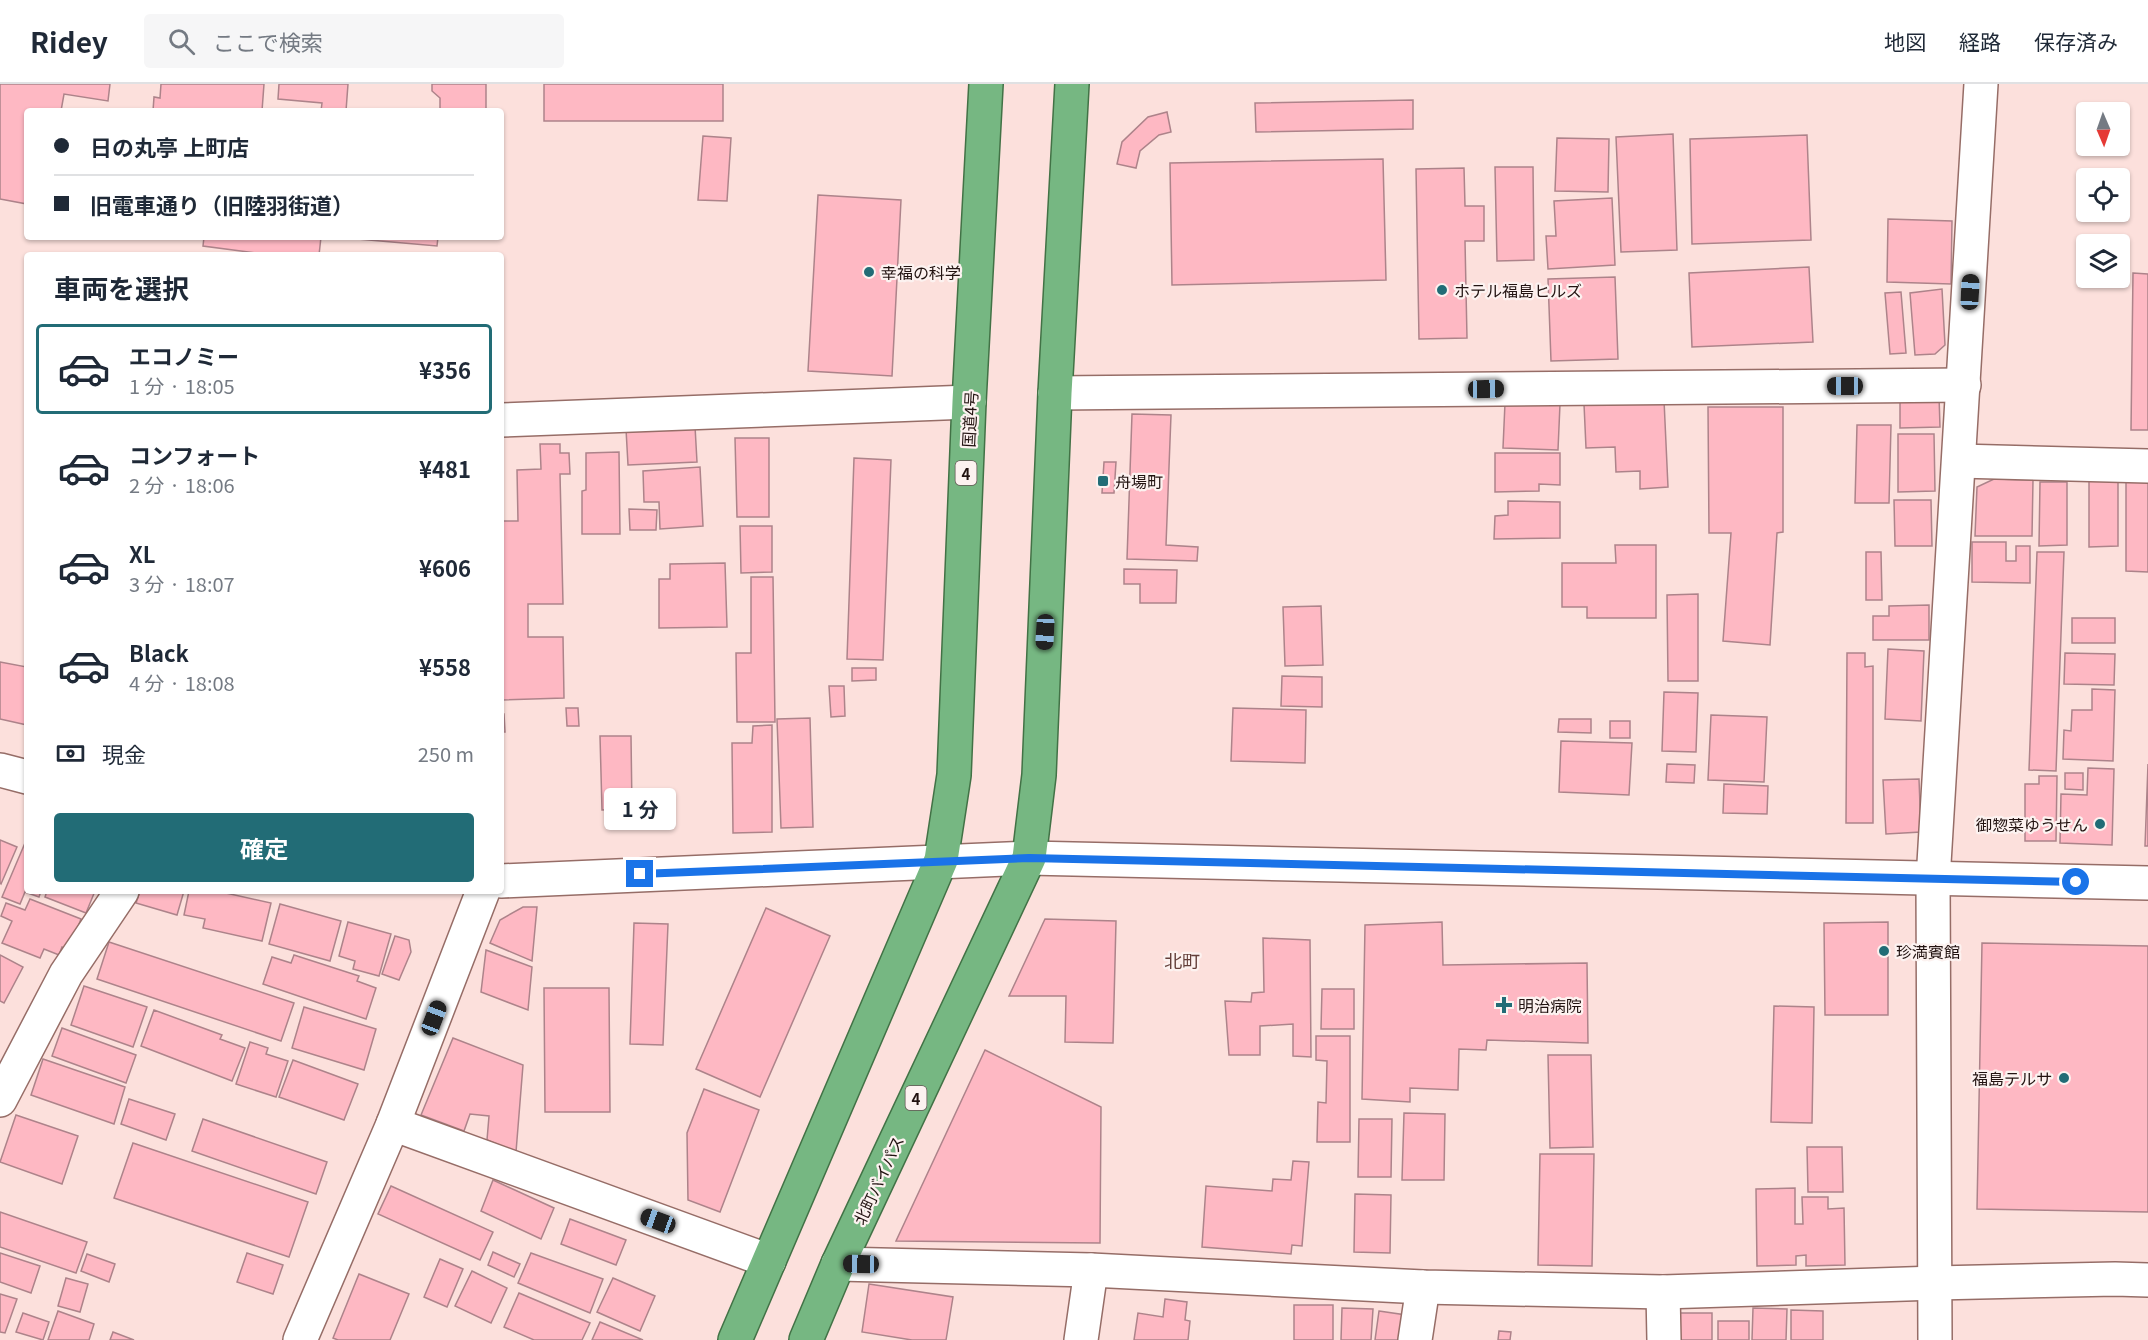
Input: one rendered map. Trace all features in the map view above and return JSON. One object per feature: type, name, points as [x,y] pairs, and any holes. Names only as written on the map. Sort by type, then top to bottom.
[{"type":"highway","name":"国道4号","points":[[940,860],[954,775],[969,402],[986,84]]},
{"type":"highway","name":"4","points":[[1029,858],[1039,775],[1055,393],[1072,84]]},
{"type":"highway","name":"北町バイパス","points":[[806,1340],[838,1264],[1029,858]]},
{"type":"highway","name":"4","points":[[735,1340],[940,860]]},
{"type":"street","points":[[1935,1340],[1933,880],[1981,84]]},
{"type":"street","points":[[1055,393],[1964,385]]},
{"type":"street","points":[[504,420],[969,402]]},
{"type":"street","points":[[1959,461],[2148,466]]},
{"type":"street","points":[[0,770],[24,776]]},
{"type":"street","points":[[504,881],[940,860],[1029,858],[1933,880],[2148,883]]},
{"type":"street","points":[[0,1100],[66,974],[120,894]]},
{"type":"street","points":[[300,1340],[393,1124],[482,894]]},
{"type":"street","points":[[393,1124],[769,1261]]},
{"type":"street","points":[[838,1264],[1091,1270],[1423,1287],[1663,1292],[1936,1283],[2148,1280]]},
{"type":"street","points":[[1081,1340],[1091,1270]]},
{"type":"street","points":[[1416,1340],[1423,1287]]},
{"type":"street","points":[[1663,1292],[1664,1340]]},
{"type":"building","points":[[0,84],[110,84],[108,101],[64,94],[62,108],[24,108],[24,203],[0,199]]},
{"type":"building","points":[[161,84],[264,84],[262,108],[153,108],[154,97],[160,98]]},
{"type":"building","points":[[279,84],[348,84],[346,108],[321,108],[322,103],[278,99]]},
{"type":"building","points":[[432,84],[486,84],[486,108],[440,108],[440,98],[432,91]]},
{"type":"building","points":[[544,84],[723,84],[723,121],[544,121]]},
{"type":"building","points":[[1413,100],[1413,129],[1256,132],[1255,103]]},
{"type":"building","points":[[1167,112],[1171,132],[1159,135],[1140,151],[1136,168],[1117,164],[1122,142],[1148,117]]},
{"type":"building","points":[[1673,134],[1677,250],[1621,252],[1616,137]]},
{"type":"building","points":[[1807,135],[1811,240],[1692,244],[1690,139]]},
{"type":"building","points":[[703,136],[731,138],[727,201],[698,200]]},
{"type":"building","points":[[1557,138],[1609,139],[1608,192],[1555,191]]},
{"type":"building","points":[[1383,159],[1386,280],[1172,285],[1170,163]]},
{"type":"building","points":[[1495,167],[1533,167],[1534,260],[1497,261]]},
{"type":"building","name":"ホテル福島ヒルズ","points":[[1464,168],[1465,206],[1484,206],[1484,241],[1465,241],[1467,338],[1419,339],[1416,169]]},
{"type":"building","points":[[818,195],[901,200],[892,376],[808,371]]},
{"type":"building","points":[[1612,198],[1615,265],[1548,269],[1546,236],[1556,236],[1554,201]]},
{"type":"building","points":[[1888,219],[1952,221],[1951,284],[1887,282]]},
{"type":"building","points":[[204,240],[321,240],[319,252],[248,252],[203,246]]},
{"type":"building","points":[[369,240],[438,240],[437,246]]},
{"type":"building","points":[[1809,267],[1813,342],[1692,347],[1689,273]]},
{"type":"building","points":[[2133,273],[2148,274],[2148,430],[2131,430]]},
{"type":"building","points":[[1615,277],[1618,359],[1551,361],[1548,279]]},
{"type":"building","points":[[1942,289],[1945,345],[1935,354],[1915,355],[1910,293]]},
{"type":"building","points":[[1901,292],[1906,353],[1890,354],[1885,293]]},
{"type":"building","points":[[1939,396],[1940,427],[1900,428],[1900,397]]},
{"type":"building","points":[[1664,400],[1668,487],[1640,489],[1640,471],[1616,472],[1615,447],[1586,448],[1584,404]]},
{"type":"building","points":[[1505,403],[1560,404],[1558,450],[1503,448]]},
{"type":"building","points":[[1708,407],[1783,407],[1783,532],[1777,533],[1770,645],[1723,641],[1731,533],[1709,533]]},
{"type":"building","points":[[1132,414],[1171,415],[1166,545],[1198,547],[1197,561],[1127,559]]},
{"type":"building","points":[[1857,425],[1891,425],[1889,503],[1855,503]]},
{"type":"building","points":[[695,426],[697,462],[628,465],[626,429]]},
{"type":"building","points":[[1898,434],[1934,434],[1935,491],[1898,492]]},
{"type":"building","points":[[735,438],[769,438],[769,517],[737,517]]},
{"type":"building","points":[[540,444],[560,444],[560,453],[569,453],[570,474],[560,474],[563,604],[528,604],[528,637],[563,637],[564,698],[504,700],[504,521],[518,521],[517,470],[541,469]]},
{"type":"building","points":[[619,452],[620,534],[582,534],[582,491],[586,490],[586,453]]},
{"type":"building","points":[[1495,453],[1560,453],[1560,485],[1539,484],[1539,491],[1495,492]]},
{"type":"building","points":[[854,458],[891,460],[883,660],[847,659]]},
{"type":"building","points":[[1104,462],[1116,462],[1114,493],[1102,493]]},
{"type":"building","points":[[700,467],[703,526],[660,529],[659,502],[644,502],[643,471]]},
{"type":"building","points":[[1994,479],[2033,480],[2032,536],[1975,536],[1977,487]]},
{"type":"building","points":[[2126,480],[2148,480],[2148,572],[2126,571]]},
{"type":"building","points":[[2089,481],[2118,481],[2118,546],[2089,547]]},
{"type":"building","points":[[2040,482],[2067,482],[2067,545],[2039,546]]},
{"type":"building","points":[[1894,500],[1931,500],[1932,546],[1895,546]]},
{"type":"building","points":[[1508,501],[1560,502],[1560,538],[1494,539],[1495,516],[1508,515]]},
{"type":"building","points":[[629,509],[657,510],[656,530],[630,530]]},
{"type":"building","points":[[740,526],[772,526],[772,572],[741,573]]},
{"type":"building","points":[[1972,542],[2006,542],[2006,561],[2016,561],[2016,546],[2030,546],[2030,583],[1972,582]]},
{"type":"building","points":[[1615,545],[1656,545],[1656,618],[1587,618],[1587,607],[1562,607],[1562,563],[1616,563]]},
{"type":"building","points":[[1866,552],[1881,552],[1882,600],[1866,600]]},
{"type":"building","points":[[2037,552],[2064,552],[2056,771],[2029,770]]},
{"type":"building","points":[[725,563],[727,627],[659,628],[659,579],[670,579],[670,564]]},
{"type":"building","points":[[1124,569],[1177,570],[1176,603],[1140,603],[1140,584],[1124,584]]},
{"type":"building","points":[[751,577],[773,577],[775,722],[737,722],[736,653],[751,653]]},
{"type":"building","points":[[1698,594],[1698,681],[1668,681],[1667,595]]},
{"type":"building","points":[[1929,605],[1929,640],[1873,640],[1873,616],[1889,616],[1889,606]]},
{"type":"building","points":[[1321,606],[1323,665],[1285,666],[1283,607]]},
{"type":"building","points":[[2072,618],[2115,618],[2115,643],[2072,643]]},
{"type":"building","points":[[1888,649],[1924,651],[1921,721],[1885,719]]},
{"type":"building","points":[[1847,653],[1865,653],[1865,667],[1873,666],[1873,823],[1846,823]]},
{"type":"building","points":[[2065,653],[2115,654],[2114,685],[2064,684]]},
{"type":"building","points":[[0,662],[24,666],[24,724],[0,719]]},
{"type":"building","points":[[852,668],[876,668],[876,680],[852,681]]},
{"type":"building","points":[[1282,676],[1322,677],[1322,707],[1281,706]]},
{"type":"building","points":[[829,686],[844,686],[845,716],[831,717]]},
{"type":"building","points":[[2092,689],[2115,690],[2113,761],[2063,759],[2064,730],[2071,731],[2072,710],[2092,710]]},
{"type":"building","points":[[1664,692],[1698,693],[1696,752],[1662,751]]},
{"type":"building","points":[[566,708],[578,708],[579,726],[567,726]]},
{"type":"building","points":[[1233,708],[1306,710],[1305,763],[1231,761]]},
{"type":"building","points":[[1711,715],[1767,717],[1764,782],[1708,780]]},
{"type":"building","points":[[810,718],[813,827],[781,828],[777,719]]},
{"type":"building","points":[[1559,719],[1591,719],[1591,733],[1558,732]]},
{"type":"building","points":[[1610,721],[1630,721],[1630,738],[1610,738]]},
{"type":"building","points":[[772,725],[772,832],[733,833],[732,743],[752,743],[753,726]]},
{"type":"building","points":[[600,736],[631,736],[632,809],[602,810]]},
{"type":"building","points":[[1561,741],[1632,743],[1629,795],[1559,792]]},
{"type":"building","points":[[1667,764],[1695,765],[1694,783],[1666,782]]},
{"type":"building","points":[[2148,764],[2148,846],[2145,846]]},
{"type":"building","points":[[2088,768],[2114,769],[2112,845],[2060,843],[2061,794],[2087,795]]},
{"type":"building","points":[[2065,773],[2083,773],[2083,790],[2065,789]]},
{"type":"building","points":[[2039,776],[2057,776],[2056,841],[2025,841],[2025,784],[2039,784]]},
{"type":"building","points":[[1919,779],[1921,832],[1886,834],[1883,780]]},
{"type":"building","points":[[1724,784],[1768,786],[1767,814],[1723,813]]},
{"type":"building","points":[[0,840],[17,847],[1,884],[0,883]]},
{"type":"building","points":[[24,845],[24,894],[20,904],[2,897]]},
{"type":"building","points":[[46,894],[94,894],[86,913],[45,897]]},
{"type":"building","points":[[139,894],[183,894],[177,915],[136,903]]},
{"type":"building","points":[[188,894],[230,894],[271,903],[262,941],[203,928],[205,919],[184,915]]},
{"type":"building","points":[[30,899],[81,919],[69,950],[62,947],[59,955],[44,949],[40,958],[2,943],[12,921],[1,916],[6,903],[25,910]]},
{"type":"building","points":[[280,904],[341,921],[330,961],[269,944]]},
{"type":"building","points":[[523,907],[537,907],[532,961],[490,943],[500,920]]},
{"type":"building","points":[[766,908],[830,936],[760,1097],[696,1069]]},
{"type":"building","points":[[1045,919],[1116,921],[1113,1043],[1065,1042],[1066,996],[1009,996]]},
{"type":"building","points":[[348,922],[391,934],[379,976],[353,969],[355,961],[339,956]]},
{"type":"building","points":[[1442,922],[1443,965],[1587,963],[1588,1043],[1487,1040],[1486,1050],[1459,1049],[1458,1090],[1410,1088],[1410,1102],[1362,1099],[1365,925]]},
{"type":"building","points":[[1888,922],[1888,1015],[1825,1015],[1824,923]]},
{"type":"building","points":[[634,923],[668,924],[663,1045],[630,1044]]},
{"type":"building","points":[[395,936],[409,940],[411,952],[399,980],[382,974]]},
{"type":"building","points":[[1263,938],[1310,940],[1311,1057],[1293,1056],[1293,1024],[1260,1026],[1260,1055],[1229,1055],[1225,1001],[1251,1002],[1252,993],[1264,992]]},
{"type":"building","points":[[109,942],[294,1003],[281,1041],[97,979]]},
{"type":"building","name":"福島テルサ","points":[[1982,943],[2148,946],[2148,1212],[1977,1209]]},
{"type":"building","points":[[486,950],[532,967],[528,1010],[481,992]]},
{"type":"building","points":[[0,955],[23,967],[4,1003],[0,1001]]},
{"type":"building","points":[[294,955],[359,976],[357,981],[376,988],[366,1019],[263,984],[272,957],[291,963]]},
{"type":"building","points":[[84,986],[147,1007],[133,1047],[71,1025]]},
{"type":"building","points":[[544,988],[609,988],[610,1112],[545,1112]]},
{"type":"building","points":[[1322,989],[1354,989],[1354,1029],[1321,1029]]},
{"type":"building","points":[[1774,1006],[1814,1007],[1812,1123],[1771,1122]]},
{"type":"building","points":[[304,1007],[376,1029],[364,1070],[292,1048]]},
{"type":"building","points":[[154,1010],[222,1035],[220,1039],[245,1048],[232,1081],[141,1046]]},
{"type":"building","points":[[62,1028],[136,1055],[126,1083],[52,1056]]},
{"type":"building","points":[[1316,1036],[1350,1036],[1350,1142],[1317,1142],[1318,1102],[1326,1103],[1327,1061],[1316,1060]]},
{"type":"building","points":[[453,1038],[523,1065],[516,1152],[487,1140],[489,1116],[470,1114],[464,1131],[421,1115]]},
{"type":"building","points":[[250,1042],[268,1048],[266,1054],[288,1061],[276,1097],[236,1084]]},
{"type":"building","points":[[985,1050],[1101,1107],[1100,1243],[896,1241]]},
{"type":"building","points":[[1548,1055],[1591,1055],[1593,1147],[1550,1148]]},
{"type":"building","points":[[43,1059],[125,1087],[114,1124],[31,1095]]},
{"type":"building","points":[[293,1060],[358,1084],[344,1120],[279,1097]]},
{"type":"building","points":[[704,1089],[759,1110],[720,1212],[688,1200],[687,1133]]},
{"type":"building","points":[[129,1099],[175,1114],[166,1140],[121,1124]]},
{"type":"building","points":[[1404,1113],[1445,1114],[1444,1180],[1402,1180]]},
{"type":"building","points":[[16,1115],[78,1136],[62,1184],[0,1162]]},
{"type":"building","points":[[203,1119],[327,1162],[316,1194],[192,1151]]},
{"type":"building","points":[[1359,1119],[1392,1119],[1391,1177],[1358,1177]]},
{"type":"building","points":[[133,1143],[308,1202],[289,1257],[114,1198]]},
{"type":"building","points":[[1807,1147],[1842,1147],[1843,1192],[1808,1192]]},
{"type":"building","points":[[1540,1154],[1594,1154],[1592,1266],[1538,1265]]},
{"type":"building","points":[[1293,1161],[1309,1162],[1302,1246],[1292,1245],[1291,1254],[1202,1247],[1206,1186],[1272,1191],[1273,1179],[1291,1180]]},
{"type":"building","points":[[493,1180],[554,1208],[541,1239],[481,1211]]},
{"type":"building","points":[[391,1186],[493,1232],[480,1260],[378,1214]]},
{"type":"building","points":[[1795,1188],[1795,1224],[1803,1224],[1802,1197],[1828,1197],[1828,1209],[1844,1208],[1845,1265],[1806,1266],[1806,1255],[1796,1256],[1796,1265],[1757,1266],[1756,1189]]},
{"type":"building","points":[[1355,1194],[1391,1195],[1390,1253],[1354,1252]]},
{"type":"building","points":[[0,1212],[87,1242],[76,1273],[0,1247]]},
{"type":"building","points":[[570,1219],[626,1240],[616,1265],[561,1244]]},
{"type":"building","points":[[493,1252],[520,1264],[514,1277],[488,1265]]},
{"type":"building","points":[[0,1253],[40,1266],[31,1293],[0,1282]]},
{"type":"building","points":[[247,1253],[283,1265],[273,1294],[237,1282]]},
{"type":"building","points":[[531,1253],[603,1279],[590,1313],[518,1283]]},
{"type":"building","points":[[87,1254],[115,1264],[109,1282],[81,1271]]},
{"type":"building","points":[[440,1259],[463,1269],[447,1307],[424,1297]]},
{"type":"building","points":[[472,1271],[507,1288],[491,1323],[455,1306]]},
{"type":"building","points":[[359,1274],[409,1294],[390,1340],[338,1340],[333,1338]]},
{"type":"building","points":[[66,1278],[88,1284],[80,1312],[58,1306]]},
{"type":"building","points":[[613,1278],[655,1296],[640,1331],[597,1312]]},
{"type":"building","points":[[869,1284],[953,1297],[946,1340],[912,1340],[862,1332]]},
{"type":"building","points":[[519,1293],[590,1323],[582,1340],[534,1340],[504,1327]]},
{"type":"building","points":[[0,1294],[17,1299],[5,1333],[0,1332]]},
{"type":"building","points":[[1165,1299],[1187,1302],[1185,1320],[1190,1321],[1188,1340],[1134,1340],[1138,1313],[1163,1317]]},
{"type":"building","points":[[1294,1305],[1333,1305],[1333,1340],[1294,1340]]},
{"type":"building","points":[[1342,1308],[1373,1309],[1371,1340],[1341,1340]]},
{"type":"building","points":[[1753,1308],[1787,1309],[1786,1340],[1752,1340]]},
{"type":"building","points":[[1791,1310],[1823,1311],[1823,1340],[1791,1340]]},
{"type":"building","points":[[58,1311],[94,1324],[89,1340],[48,1340]]},
{"type":"building","points":[[1379,1311],[1406,1315],[1402,1340],[1375,1340]]},
{"type":"building","points":[[23,1313],[49,1322],[43,1340],[16,1332]]},
{"type":"building","points":[[1674,1313],[1712,1313],[1712,1340],[1674,1340]]},
{"type":"building","points":[[1718,1321],[1749,1321],[1749,1340],[1718,1340]]},
{"type":"building","points":[[600,1322],[643,1340],[592,1340]]},
{"type":"building","points":[[1499,1331],[1511,1332],[1510,1340],[1498,1340]]},
{"type":"building","points":[[113,1332],[134,1340],[110,1340]]},
{"type":"place","name":"幸福の科学","points":[[869,272]]},
{"type":"place","name":"ホテル福島ヒルズ","points":[[1442,290]]},
{"type":"place","name":"舟場町","points":[[1103,481]]},
{"type":"place","name":"御惣菜ゆうせん","points":[[2100,824]]},
{"type":"place","name":"珍満賓館","points":[[1884,951]]},
{"type":"place","name":"明治病院","points":[[1504,1005]]},
{"type":"place","name":"福島テルサ","points":[[2064,1078]]},
{"type":"district","name":"北町","points":[[1182,960]]},
{"type":"route","points":[[640,874],[1029,858],[2076,882]]}]
